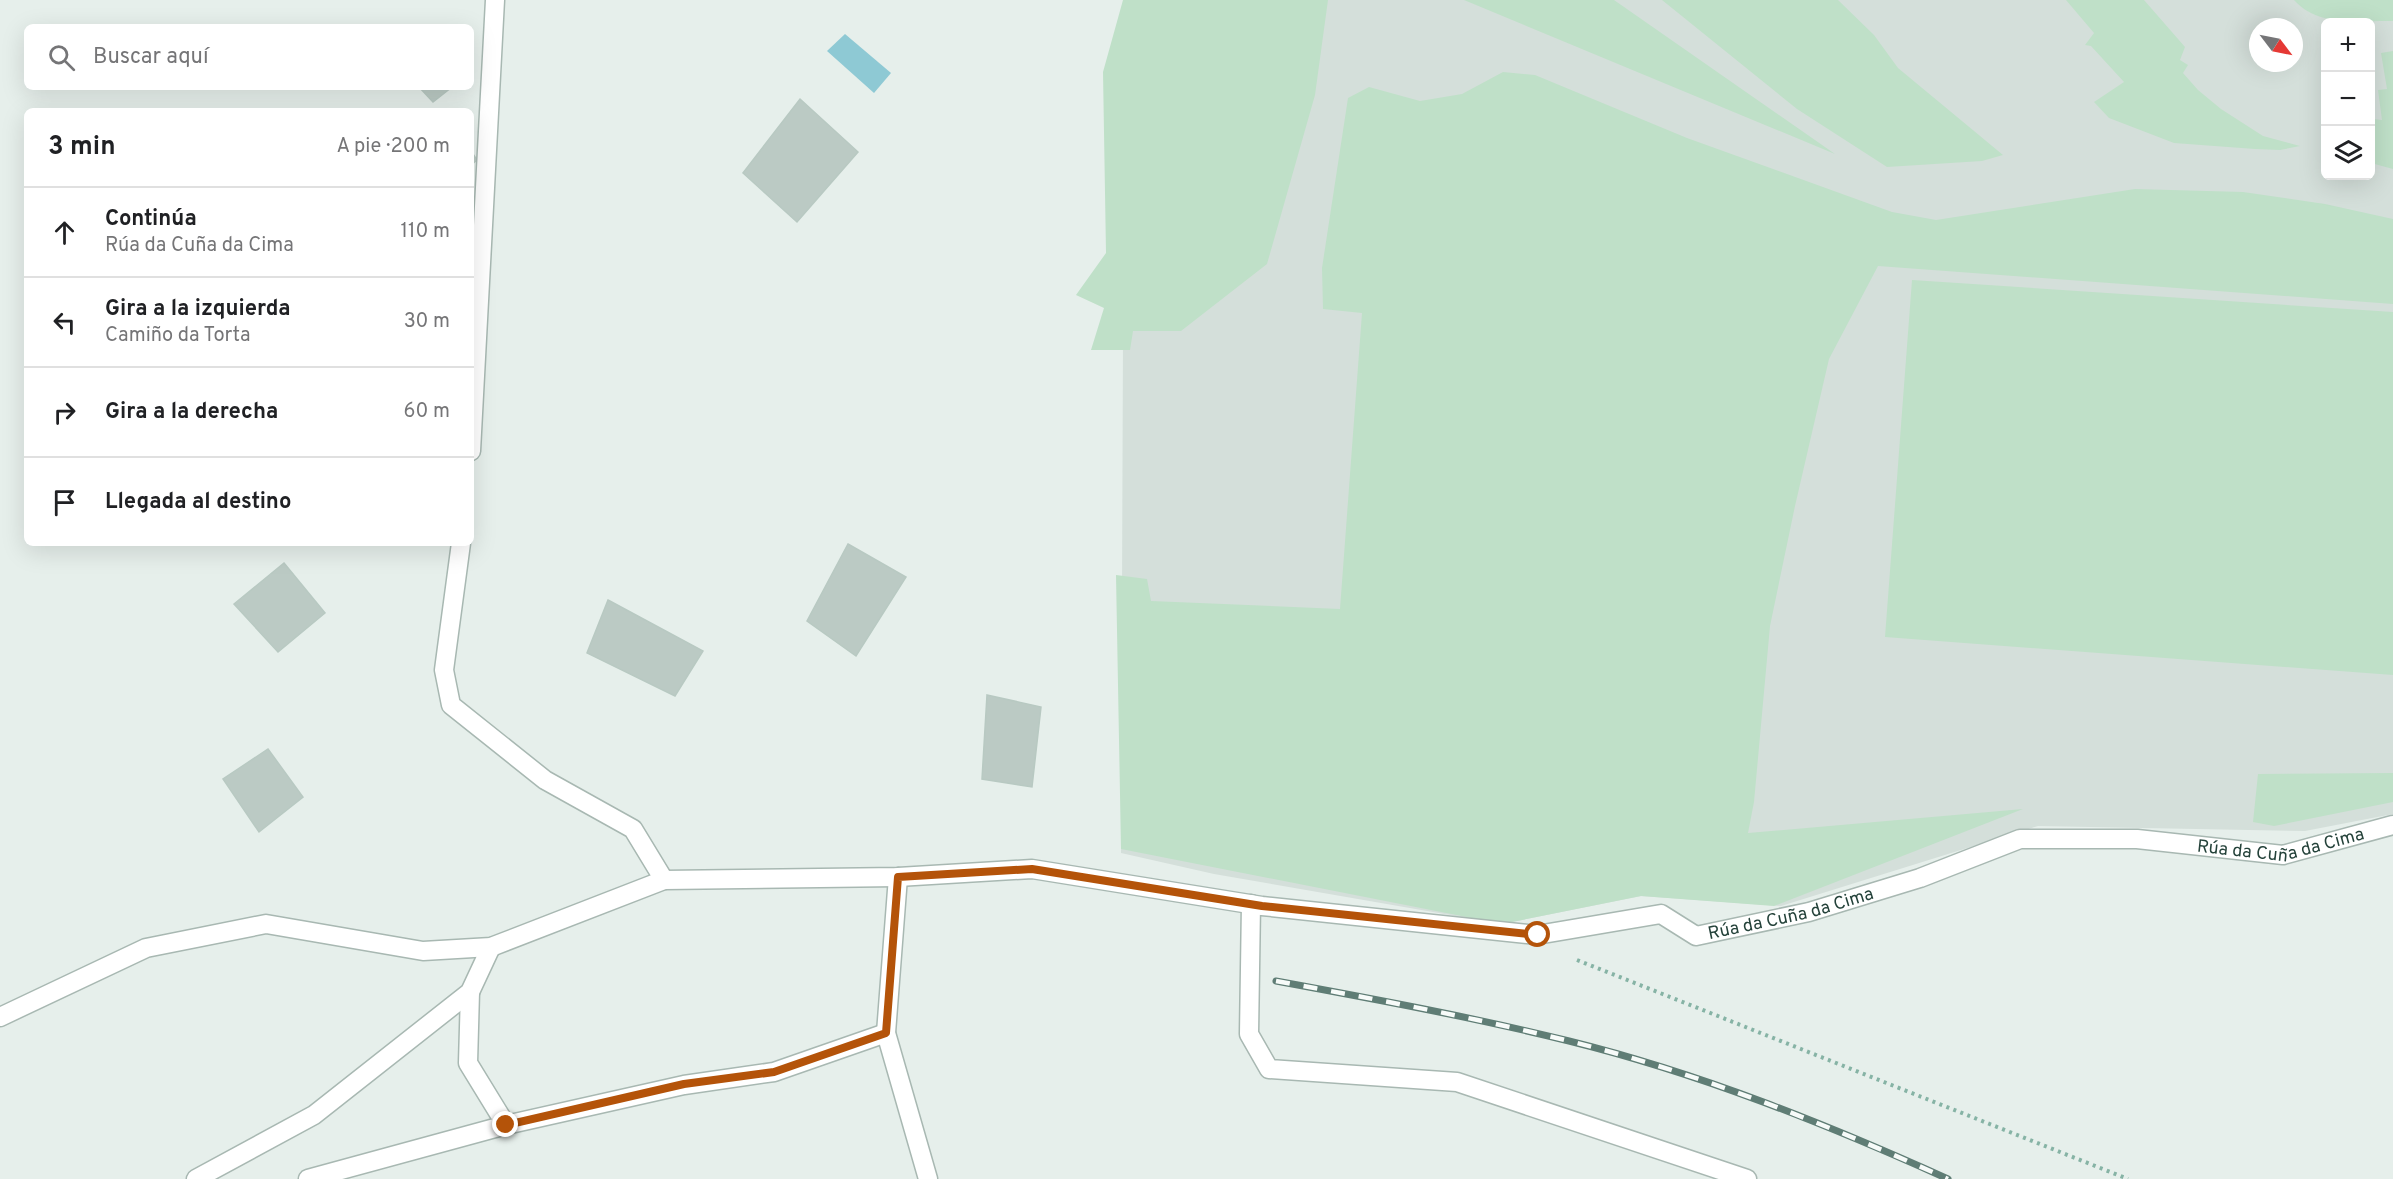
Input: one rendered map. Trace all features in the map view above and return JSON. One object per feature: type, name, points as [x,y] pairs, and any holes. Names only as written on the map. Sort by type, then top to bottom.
[{"type":"street","points":[[474,395],[495,0]]},
{"type":"street","points":[[0,1017],[146,948],[266,924],[423,951],[491,947],[664,880],[633,830],[545,780],[451,705],[444,670],[461,546]]},
{"type":"street","name":"Rúa da Cuña da Cima","points":[[664,880],[898,877],[1032,869],[1251,904],[1538,935],[1661,914],[1696,936],[1820,909],[1920,878],[2020,839],[2137,839],[2283,855],[2393,825]]},
{"type":"street","points":[[898,877],[886,1033],[928,1179]]},
{"type":"street","points":[[1251,904],[1249,1034],[1269,1069],[1457,1082],[1747,1179]]},
{"type":"street","points":[[491,947],[470,992],[468,1063],[506,1125]]},
{"type":"street","points":[[196,1179],[314,1115],[470,992]]},
{"type":"street","points":[[308,1179],[506,1125],[684,1084],[774,1072],[886,1033]]},
{"type":"path","points":[[1538,935],[1583,964],[2128,1179]]},
{"type":"shaded area","points":[[1143,0],[2393,0],[2393,814],[2305,831],[2038,826],[1781,906],[1641,896],[1502,924],[1214,874],[1121,853],[1124,80]]},
{"type":"green space","points":[[1123,0],[1328,0],[1315,95],[1267,264],[1181,331],[1133,331],[1130,350],[1091,350],[1104,308],[1076,295],[1106,253],[1103,72]]},
{"type":"green space","points":[[1464,0],[1614,0],[1835,154]]},
{"type":"green space","points":[[1662,0],[1838,0],[1874,35],[1898,68],[2003,155],[1982,161],[1887,167],[1797,109]]},
{"type":"green space","points":[[2066,0],[2144,0],[2185,47],[2180,60],[2188,65],[2183,73],[2198,90],[2221,109],[2263,136],[2300,146],[2280,150],[2174,143],[2109,118],[2094,102],[2124,82],[2091,46],[2085,45],[2094,33]]},
{"type":"green space","points":[[2294,0],[2393,0],[2393,21],[2375,21],[2375,18],[2325,18],[2304,9]]},
{"type":"green space","points":[[2393,51],[2393,169],[2375,164],[2375,119],[2382,120],[2378,90],[2387,89],[2381,53]]},
{"type":"green space","points":[[1503,72],[1535,75],[1687,138],[1892,212],[1936,220],[2135,189],[2243,192],[2325,204],[2393,219],[2393,304],[1878,266],[1829,359],[1795,506],[1770,626],[1754,802],[1748,833],[2023,809],[1774,906],[1641,896],[1502,924],[1121,849],[1116,575],[1147,579],[1151,601],[1340,609],[1362,313],[1323,309],[1322,268],[1348,98],[1369,87],[1420,101],[1462,94]]},
{"type":"green space","points":[[1912,280],[2393,312],[2393,675],[1885,637]]},
{"type":"green space","points":[[2393,773],[2393,802],[2274,826],[2253,822],[2258,774]]},
{"type":"water","points":[[845,34],[891,73],[874,93],[827,51]]},
{"type":"building","points":[[422,90],[448,90],[433,102]]},
{"type":"building","points":[[800,99],[858,152],[797,222],[743,173]]},
{"type":"building","points":[[848,544],[906,577],[856,656],[807,621]]},
{"type":"building","points":[[284,563],[325,613],[278,652],[234,604]]},
{"type":"building","points":[[608,600],[703,651],[675,696],[587,653]]},
{"type":"building","points":[[987,695],[1041,707],[1032,787],[982,779]]},
{"type":"building","points":[[268,749],[303,797],[259,832],[223,779]]},
{"type":"railway","points":[[1276,981],[1533,1032],[1666,1068],[1762,1101],[1948,1179]]},
{"type":"route","points":[[506,1125],[684,1084],[774,1072],[886,1033],[898,877],[1032,869],[1262,906],[1538,935]]}]
